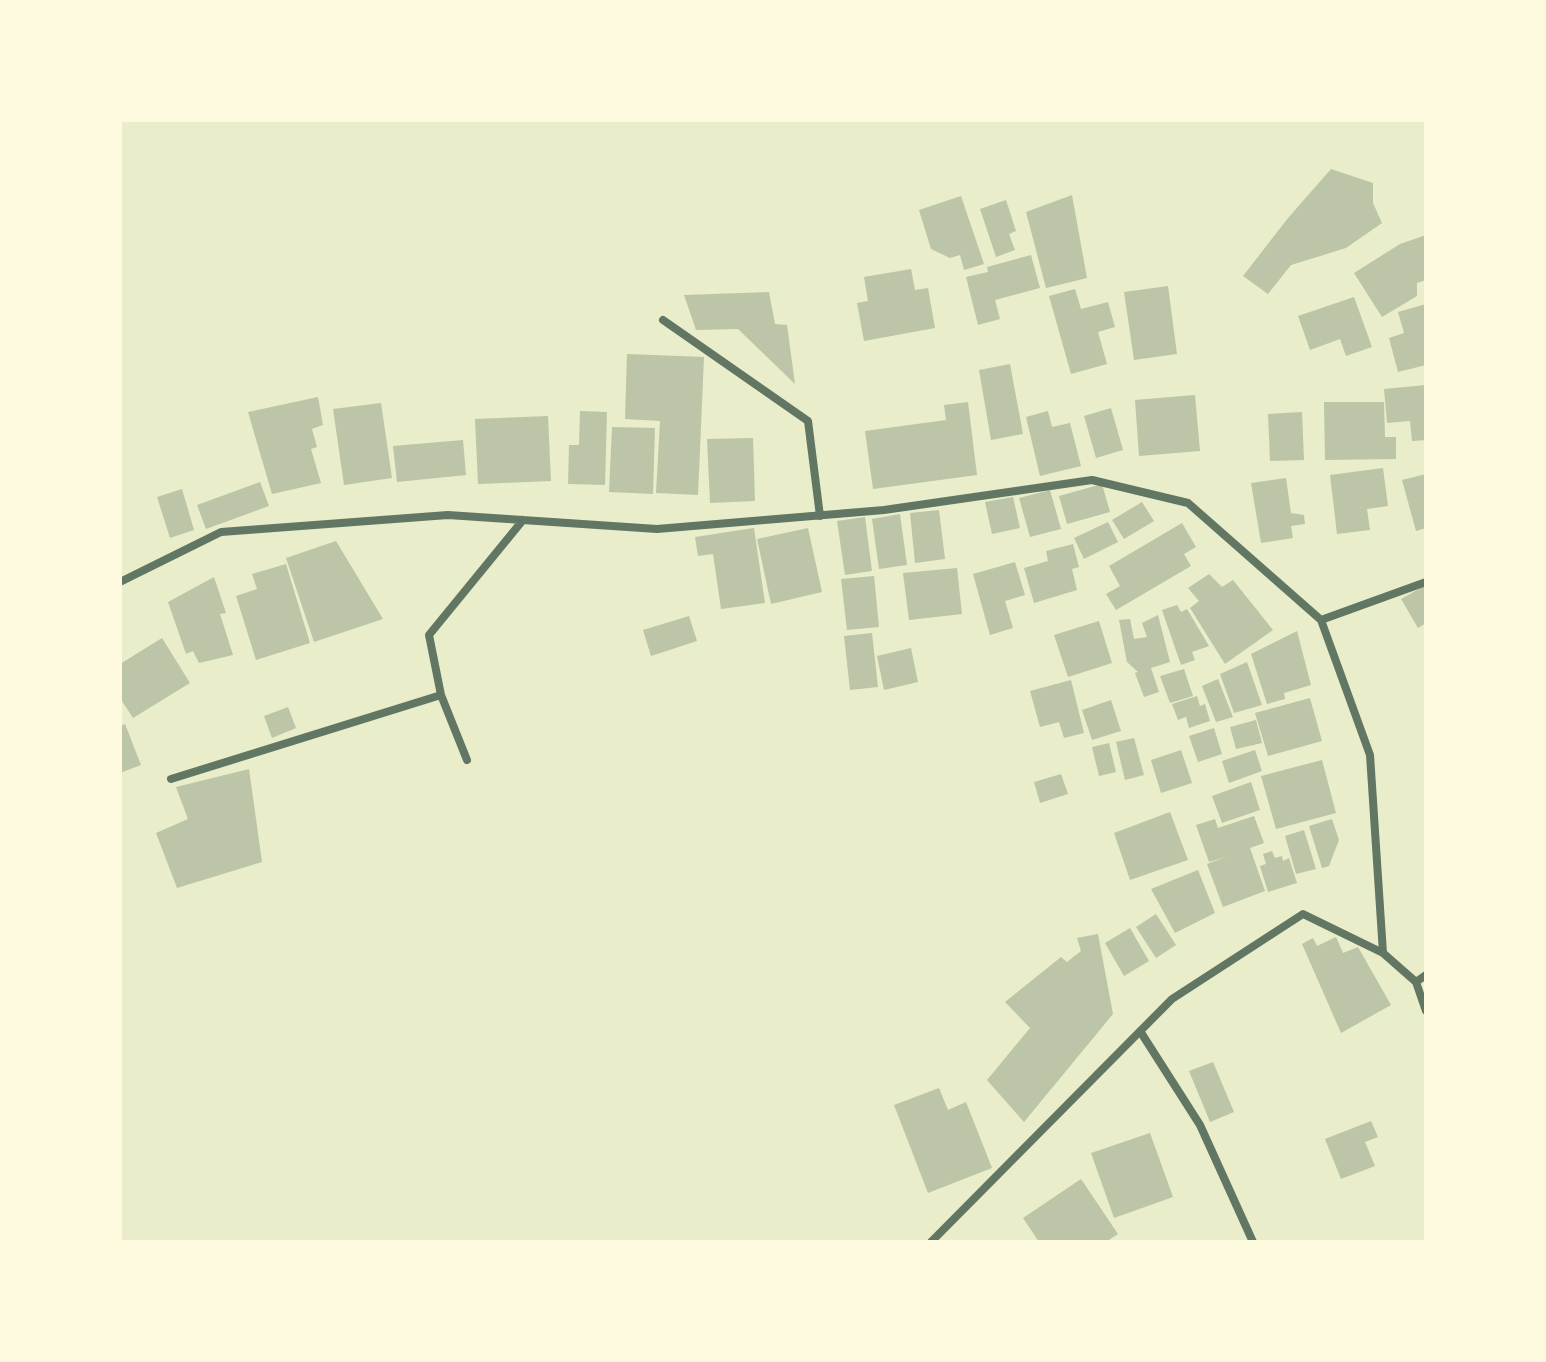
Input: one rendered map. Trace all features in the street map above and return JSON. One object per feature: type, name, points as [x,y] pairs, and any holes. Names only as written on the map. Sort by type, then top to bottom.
[{"type":"street","points":[[663,320],[808,421],[820,516]]},
{"type":"street","points":[[120,582],[221,532],[448,515],[657,529],[884,510],[1092,480],[1188,503],[1321,620],[1370,755],[1383,953]]},
{"type":"street","points":[[467,760],[441,695],[429,635],[523,520]]},
{"type":"street","points":[[1321,620],[1426,582]]},
{"type":"street","points":[[171,779],[441,695]]},
{"type":"street","points":[[931,1242],[1172,999],[1303,914],[1383,953],[1416,982],[1426,1011]]},
{"type":"street","points":[[1416,982],[1426,975]]},
{"type":"street","points":[[1140,1031],[1200,1125],[1253,1242]]},
{"type":"building","points":[[1331,169],[1373,183],[1373,203],[1382,223],[1346,248],[1291,265],[1268,294],[1243,276]]},
{"type":"building","points":[[1072,195],[1087,278],[1046,288],[1026,212]]},
{"type":"building","points":[[961,196],[984,264],[964,270],[960,255],[950,258],[931,249],[919,210]]},
{"type":"building","points":[[1006,200],[1016,231],[1009,234],[1015,250],[996,257],[980,209]]},
{"type":"building","points":[[1426,235],[1426,280],[1417,283],[1417,296],[1382,317],[1354,273],[1400,244]]},
{"type":"building","points":[[1031,255],[1040,288],[995,300],[1000,319],[978,325],[966,277],[988,272],[987,267]]},
{"type":"building","points":[[911,269],[915,290],[928,288],[935,328],[864,341],[857,303],[868,301],[864,277]]},
{"type":"building","points":[[1168,286],[1177,354],[1134,360],[1124,292]]},
{"type":"building","points":[[1075,289],[1081,309],[1108,302],[1115,327],[1098,332],[1107,364],[1071,374],[1049,296]]},
{"type":"building","points":[[769,292],[775,324],[787,325],[795,384],[738,329],[696,330],[684,295]]},
{"type":"building","points":[[1354,297],[1372,347],[1346,356],[1340,339],[1310,350],[1298,316]]},
{"type":"building","points":[[1426,304],[1426,365],[1398,372],[1389,338],[1404,333],[1398,312]]},
{"type":"building","points":[[627,354],[704,357],[698,495],[656,493],[660,421],[625,419]]},
{"type":"building","points":[[1010,364],[1023,434],[991,440],[979,370]]},
{"type":"building","points":[[1426,385],[1426,440],[1412,441],[1410,421],[1387,423],[1384,389]]},
{"type":"building","points":[[1195,395],[1200,451],[1139,456],[1135,400]]},
{"type":"building","points":[[318,397],[323,425],[312,429],[317,447],[311,449],[321,483],[272,494],[248,412]]},
{"type":"building","points":[[968,402],[977,475],[873,489],[865,431],[946,420],[944,405]]},
{"type":"building","points":[[1324,402],[1384,402],[1385,437],[1396,437],[1396,459],[1325,460]]},
{"type":"building","points":[[381,403],[392,478],[344,485],[333,409]]},
{"type":"building","points":[[1111,408],[1123,450],[1096,458],[1084,416]]},
{"type":"building","points":[[580,411],[607,412],[605,485],[568,484],[569,445],[579,445]]},
{"type":"building","points":[[1048,411],[1052,427],[1070,423],[1081,466],[1040,476],[1026,417]]},
{"type":"building","points":[[1302,412],[1304,460],[1270,461],[1268,414]]},
{"type":"building","points":[[548,416],[551,481],[478,484],[475,419]]},
{"type":"building","points":[[612,427],[655,428],[653,494],[609,492]]},
{"type":"building","points":[[753,438],[755,501],[710,503],[707,439]]},
{"type":"building","points":[[463,440],[466,475],[397,482],[393,446]]},
{"type":"building","points":[[1383,468],[1388,506],[1367,509],[1370,530],[1337,534],[1330,475]]},
{"type":"building","points":[[1426,474],[1426,528],[1416,531],[1402,480]]},
{"type":"building","points":[[1286,478],[1291,513],[1304,515],[1305,524],[1291,526],[1293,538],[1261,543],[1251,483]]},
{"type":"building","points":[[260,482],[269,506],[206,529],[197,505]]},
{"type":"building","points":[[1102,484],[1110,512],[1067,524],[1059,496]]},
{"type":"building","points":[[182,489],[194,530],[170,538],[157,497]]},
{"type":"building","points":[[1050,490],[1061,529],[1030,537],[1019,498]]},
{"type":"building","points":[[1013,497],[1020,528],[992,534],[985,502]]},
{"type":"building","points":[[1142,502],[1154,521],[1124,539],[1112,520]]},
{"type":"building","points":[[939,510],[945,559],[915,563],[910,513]]},
{"type":"building","points":[[900,514],[907,565],[879,569],[872,519]]},
{"type":"building","points":[[865,517],[872,571],[845,575],[837,521]]},
{"type":"building","points":[[1108,522],[1118,542],[1084,559],[1074,538]]},
{"type":"building","points":[[1182,523],[1196,547],[1184,554],[1191,566],[1116,610],[1106,594],[1120,586],[1109,566]]},
{"type":"building","points":[[754,528],[765,603],[721,609],[713,554],[698,556],[695,537]]},
{"type":"building","points":[[808,528],[822,592],[771,604],[757,539]]},
{"type":"building","points":[[336,541],[383,619],[314,642],[286,558]]},
{"type":"building","points":[[1073,544],[1079,567],[1072,569],[1077,590],[1034,603],[1024,568],[1048,561],[1046,551]]},
{"type":"building","points":[[1015,562],[1025,595],[1005,601],[1013,628],[990,635],[973,574]]},
{"type":"building","points":[[286,564],[310,643],[256,660],[236,596],[257,589],[252,574]]},
{"type":"building","points":[[957,568],[962,614],[909,620],[903,573]]},
{"type":"building","points":[[1209,574],[1222,587],[1233,580],[1273,630],[1225,664],[1190,608],[1199,601],[1188,588]]},
{"type":"building","points":[[874,576],[879,627],[847,630],[841,579]]},
{"type":"building","points":[[214,577],[226,613],[220,614],[233,655],[199,663],[193,651],[186,654],[168,602]]},
{"type":"building","points":[[1426,585],[1426,623],[1418,628],[1401,599]]},
{"type":"building","points":[[1177,605],[1181,612],[1187,609],[1209,646],[1192,652],[1195,660],[1181,665],[1162,610]]},
{"type":"building","points":[[1158,615],[1170,662],[1151,668],[1159,692],[1144,697],[1135,673],[1138,672],[1127,662],[1119,620],[1130,619],[1134,639],[1147,637],[1142,623]]},
{"type":"building","points":[[689,616],[697,641],[651,656],[643,630]]},
{"type":"building","points":[[1099,621],[1112,663],[1068,677],[1054,635]]},
{"type":"building","points":[[1297,631],[1311,685],[1284,693],[1285,699],[1267,704],[1251,654]]},
{"type":"building","points":[[872,633],[878,687],[850,690],[844,636]]},
{"type":"building","points":[[162,638],[190,683],[133,718],[120,698],[120,664]]},
{"type":"building","points":[[911,648],[918,682],[884,690],[877,656]]},
{"type":"building","points":[[1247,662],[1262,705],[1234,713],[1220,674]]},
{"type":"building","points":[[1184,669],[1193,696],[1170,703],[1160,676]]},
{"type":"building","points":[[1218,679],[1233,717],[1216,722],[1202,686]]},
{"type":"building","points":[[1071,680],[1084,733],[1064,738],[1059,722],[1040,727],[1030,691]]},
{"type":"building","points":[[1197,696],[1200,706],[1205,704],[1210,721],[1189,728],[1186,717],[1178,720],[1172,704]]},
{"type":"building","points":[[1310,698],[1322,741],[1268,756],[1255,713]]},
{"type":"building","points":[[1111,700],[1121,731],[1092,740],[1082,710]]},
{"type":"building","points":[[288,707],[296,728],[272,738],[264,716]]},
{"type":"building","points":[[1256,720],[1262,743],[1236,749],[1230,727]]},
{"type":"building","points":[[125,724],[141,765],[120,773],[120,726]]},
{"type":"building","points":[[1214,728],[1222,754],[1198,762],[1189,736]]},
{"type":"building","points":[[1134,738],[1144,775],[1125,780],[1116,742]]},
{"type":"building","points":[[1109,743],[1116,772],[1099,776],[1092,747]]},
{"type":"building","points":[[1181,750],[1192,783],[1161,793],[1151,760]]},
{"type":"building","points":[[1255,750],[1262,771],[1229,783],[1222,761]]},
{"type":"building","points":[[1322,760],[1336,813],[1276,829],[1261,776]]},
{"type":"building","points":[[249,769],[262,862],[177,888],[156,833],[188,819],[176,787]]},
{"type":"building","points":[[1061,774],[1068,794],[1040,803],[1034,782]]},
{"type":"building","points":[[1251,782],[1260,810],[1222,823],[1212,796]]},
{"type":"building","points":[[1170,812],[1188,860],[1130,880],[1114,833]]},
{"type":"building","points":[[1254,816],[1264,843],[1250,848],[1265,891],[1223,907],[1207,864],[1226,857],[1209,862],[1196,825],[1215,819],[1218,828]]},
{"type":"building","points":[[1332,819],[1339,840],[1329,866],[1322,868],[1309,826]]},
{"type":"building","points":[[1304,830],[1316,869],[1296,874],[1285,836]]},
{"type":"building","points":[[1272,851],[1275,858],[1282,856],[1283,861],[1289,858],[1297,883],[1268,892],[1260,866],[1266,864],[1263,854]]},
{"type":"building","points":[[1198,870],[1215,913],[1175,933],[1151,889]]},
{"type":"building","points":[[1156,914],[1176,945],[1156,958],[1136,927]]},
{"type":"building","points":[[1130,928],[1149,961],[1124,976],[1105,943]]},
{"type":"building","points":[[1098,934],[1113,1014],[1024,1122],[987,1080],[1030,1028],[1005,1002],[1061,957],[1067,962],[1081,951],[1077,938]]},
{"type":"building","points":[[1336,937],[1343,953],[1358,947],[1391,1005],[1341,1033],[1302,944],[1313,938],[1317,946]]},
{"type":"building","points":[[1213,1062],[1234,1112],[1210,1122],[1189,1071]]},
{"type":"building","points":[[939,1088],[948,1110],[966,1102],[992,1168],[928,1193],[894,1105]]},
{"type":"building","points":[[1371,1121],[1378,1137],[1365,1142],[1375,1166],[1341,1179],[1325,1139]]},
{"type":"building","points":[[1150,1133],[1173,1197],[1114,1218],[1091,1153]]},
{"type":"building","points":[[1081,1179],[1118,1234],[1106,1242],[1039,1242],[1023,1218]]}]
